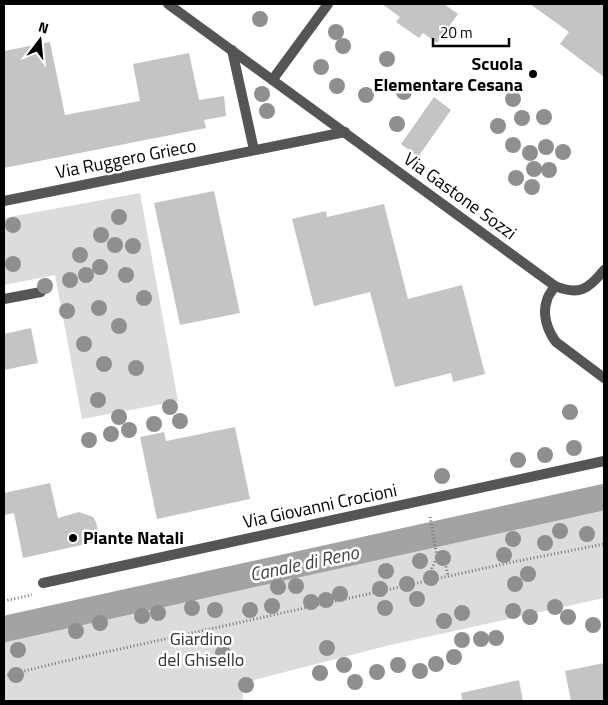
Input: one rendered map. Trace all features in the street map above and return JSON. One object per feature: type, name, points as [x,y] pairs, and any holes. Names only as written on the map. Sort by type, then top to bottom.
[{"type":"street","name":"Via Gastone Sozzi","points":[[168,4],[555,286],[564,290],[575,291],[585,288],[596,280],[604,270]]},
{"type":"street","points":[[273,79],[328,4]]},
{"type":"street","points":[[232,50],[254,150]]},
{"type":"street","name":"Via Ruggero Grieco","points":[[4,201],[345,132]]},
{"type":"street","points":[[555,286],[547,299],[545,314],[550,334],[556,342],[604,378]]},
{"type":"street","points":[[4,300],[40,292]]},
{"type":"street","name":"Via Giovanni Crocioni","points":[[43,583],[604,460]]},
{"type":"path","points":[[429,510],[437,557],[432,568],[435,579]]},
{"type":"path","points":[[4,676],[448,576],[604,544]]},
{"type":"path","points":[[437,557],[445,562],[448,576]]},
{"type":"green space","points":[[140,193],[178,401],[82,419],[55,275],[4,285],[4,218]]},
{"type":"green space","name":"Giardino del Ghisello","points":[[604,504],[604,598],[390,645],[242,683],[243,701],[4,701],[4,640]]},
{"type":"building","points":[[382,4],[444,4],[458,14],[437,43],[423,33],[419,38],[396,22],[400,17]]},
{"type":"building","points":[[530,4],[604,4],[604,77],[560,44],[569,32]]},
{"type":"building","points":[[50,42],[65,115],[140,101],[133,64],[189,53],[199,100],[224,96],[226,116],[204,120],[206,128],[4,168],[4,51]]},
{"type":"building","points":[[434,97],[451,110],[418,157],[401,144]]},
{"type":"building","points":[[214,191],[240,313],[180,325],[154,203]]},
{"type":"building","points":[[384,204],[408,299],[462,285],[485,374],[453,382],[451,373],[395,387],[370,292],[314,306],[292,219],[326,211],[327,217]]},
{"type":"building","points":[[31,328],[38,363],[4,370],[4,334]]},
{"type":"building","points":[[235,427],[250,499],[157,519],[140,437],[164,432],[166,441]]},
{"type":"building","points":[[50,483],[58,518],[79,512],[93,517],[100,541],[23,558],[14,513],[4,515],[4,493]]},
{"type":"building","points":[[604,663],[604,701],[571,701],[565,671]]},
{"type":"building","points":[[519,680],[523,701],[462,701],[461,693]]},
{"type":"waterway","name":"Canale di Reno","points":[[4,629],[604,497]]},
{"type":"place","name":"Scuola Elementare Cesana","points":[[533,74]]},
{"type":"place","name":"Piante Natali","points":[[73,538]]}]
